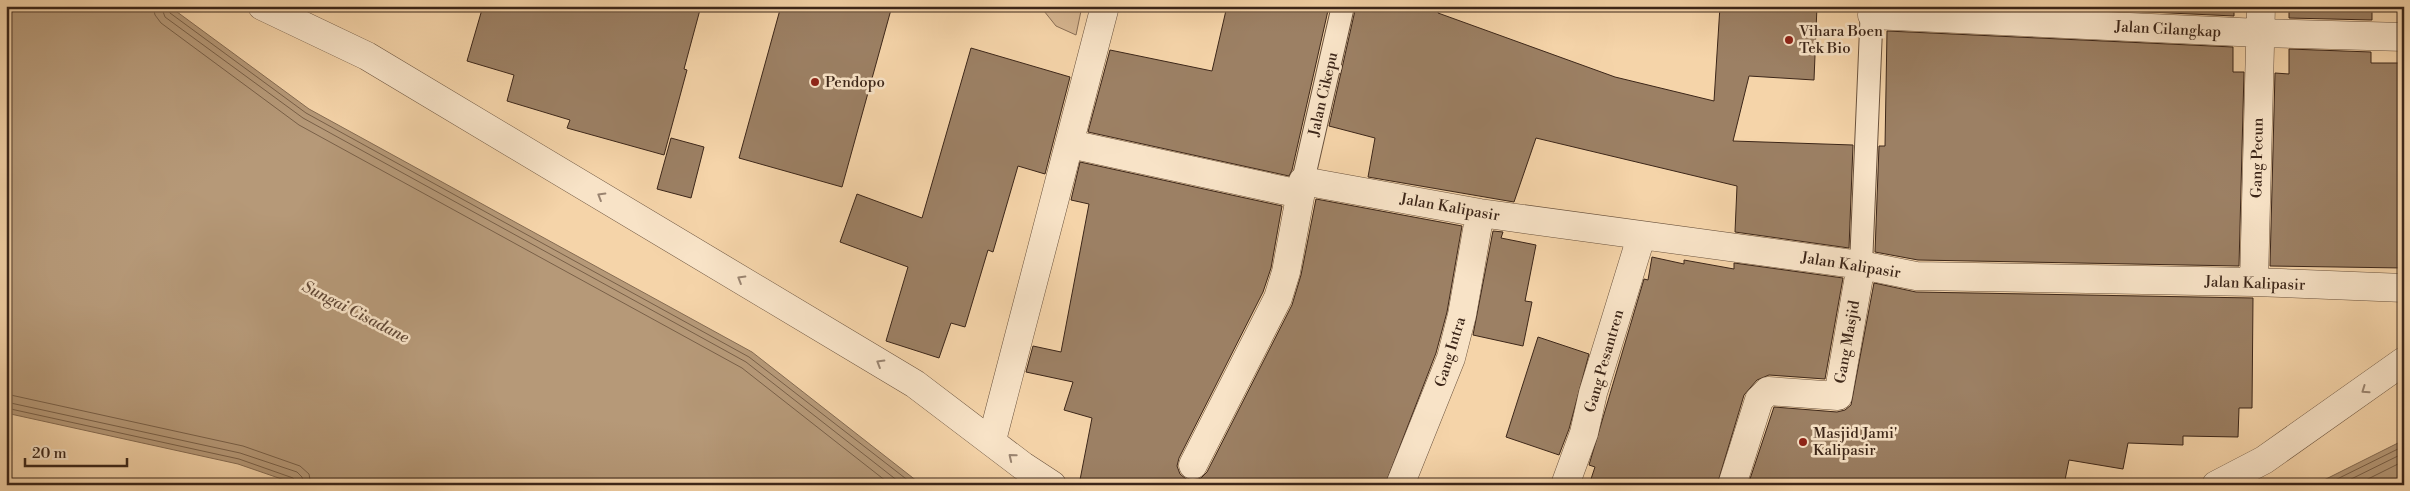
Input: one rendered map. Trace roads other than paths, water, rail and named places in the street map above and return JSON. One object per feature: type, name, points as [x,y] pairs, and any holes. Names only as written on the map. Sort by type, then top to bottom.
[{"type":"street","points":[[262,6],[368,56],[915,384],[992,440],[1023,466],[1052,485]]},
{"type":"street","points":[[992,440],[1105,6]]},
{"type":"street","name":"Jalan Cikepu","points":[[1302,188],[1343,6]]},
{"type":"street","name":"Gang Pecun","points":[[2254,282],[2261,6]]},
{"type":"street","points":[[1861,265],[1872,11]]},
{"type":"street","name":"Jalan Cilangkap","points":[[1872,11],[2260,33],[2404,37]]},
{"type":"street","name":"Jalan Kalipasir","points":[[1070,144],[1302,188],[1641,237],[1861,265],[1916,276],[2254,282],[2404,288]]},
{"type":"street","points":[[1193,466],[1278,298],[1286,272],[1302,188]]},
{"type":"street","name":"Gang Intra","points":[[1400,485],[1451,358],[1462,314],[1480,213]]},
{"type":"street","name":"Gang Pesantren","points":[[1565,485],[1584,433],[1593,394],[1641,237]]},
{"type":"street","name":"Gang Masjid","points":[[1732,485],[1759,400],[1768,390],[1838,396],[1861,265]]},
{"type":"street","points":[[2216,485],[2264,460],[2404,361]]},
{"type":"water","name":"Sungai Cisadane","points":[[6,6],[169,6],[309,109],[752,352],[922,485],[299,485],[238,464],[6,413]]},
{"type":"water","points":[[2404,440],[2404,485],[2314,485]]},
{"type":"place","name":"Vihara Boen Tek Bio","points":[[1789,40]]},
{"type":"place","name":"Pendopo","points":[[815,82]]},
{"type":"place","name":"Masjid Jami' Kalipasir","points":[[1803,442]]}]
